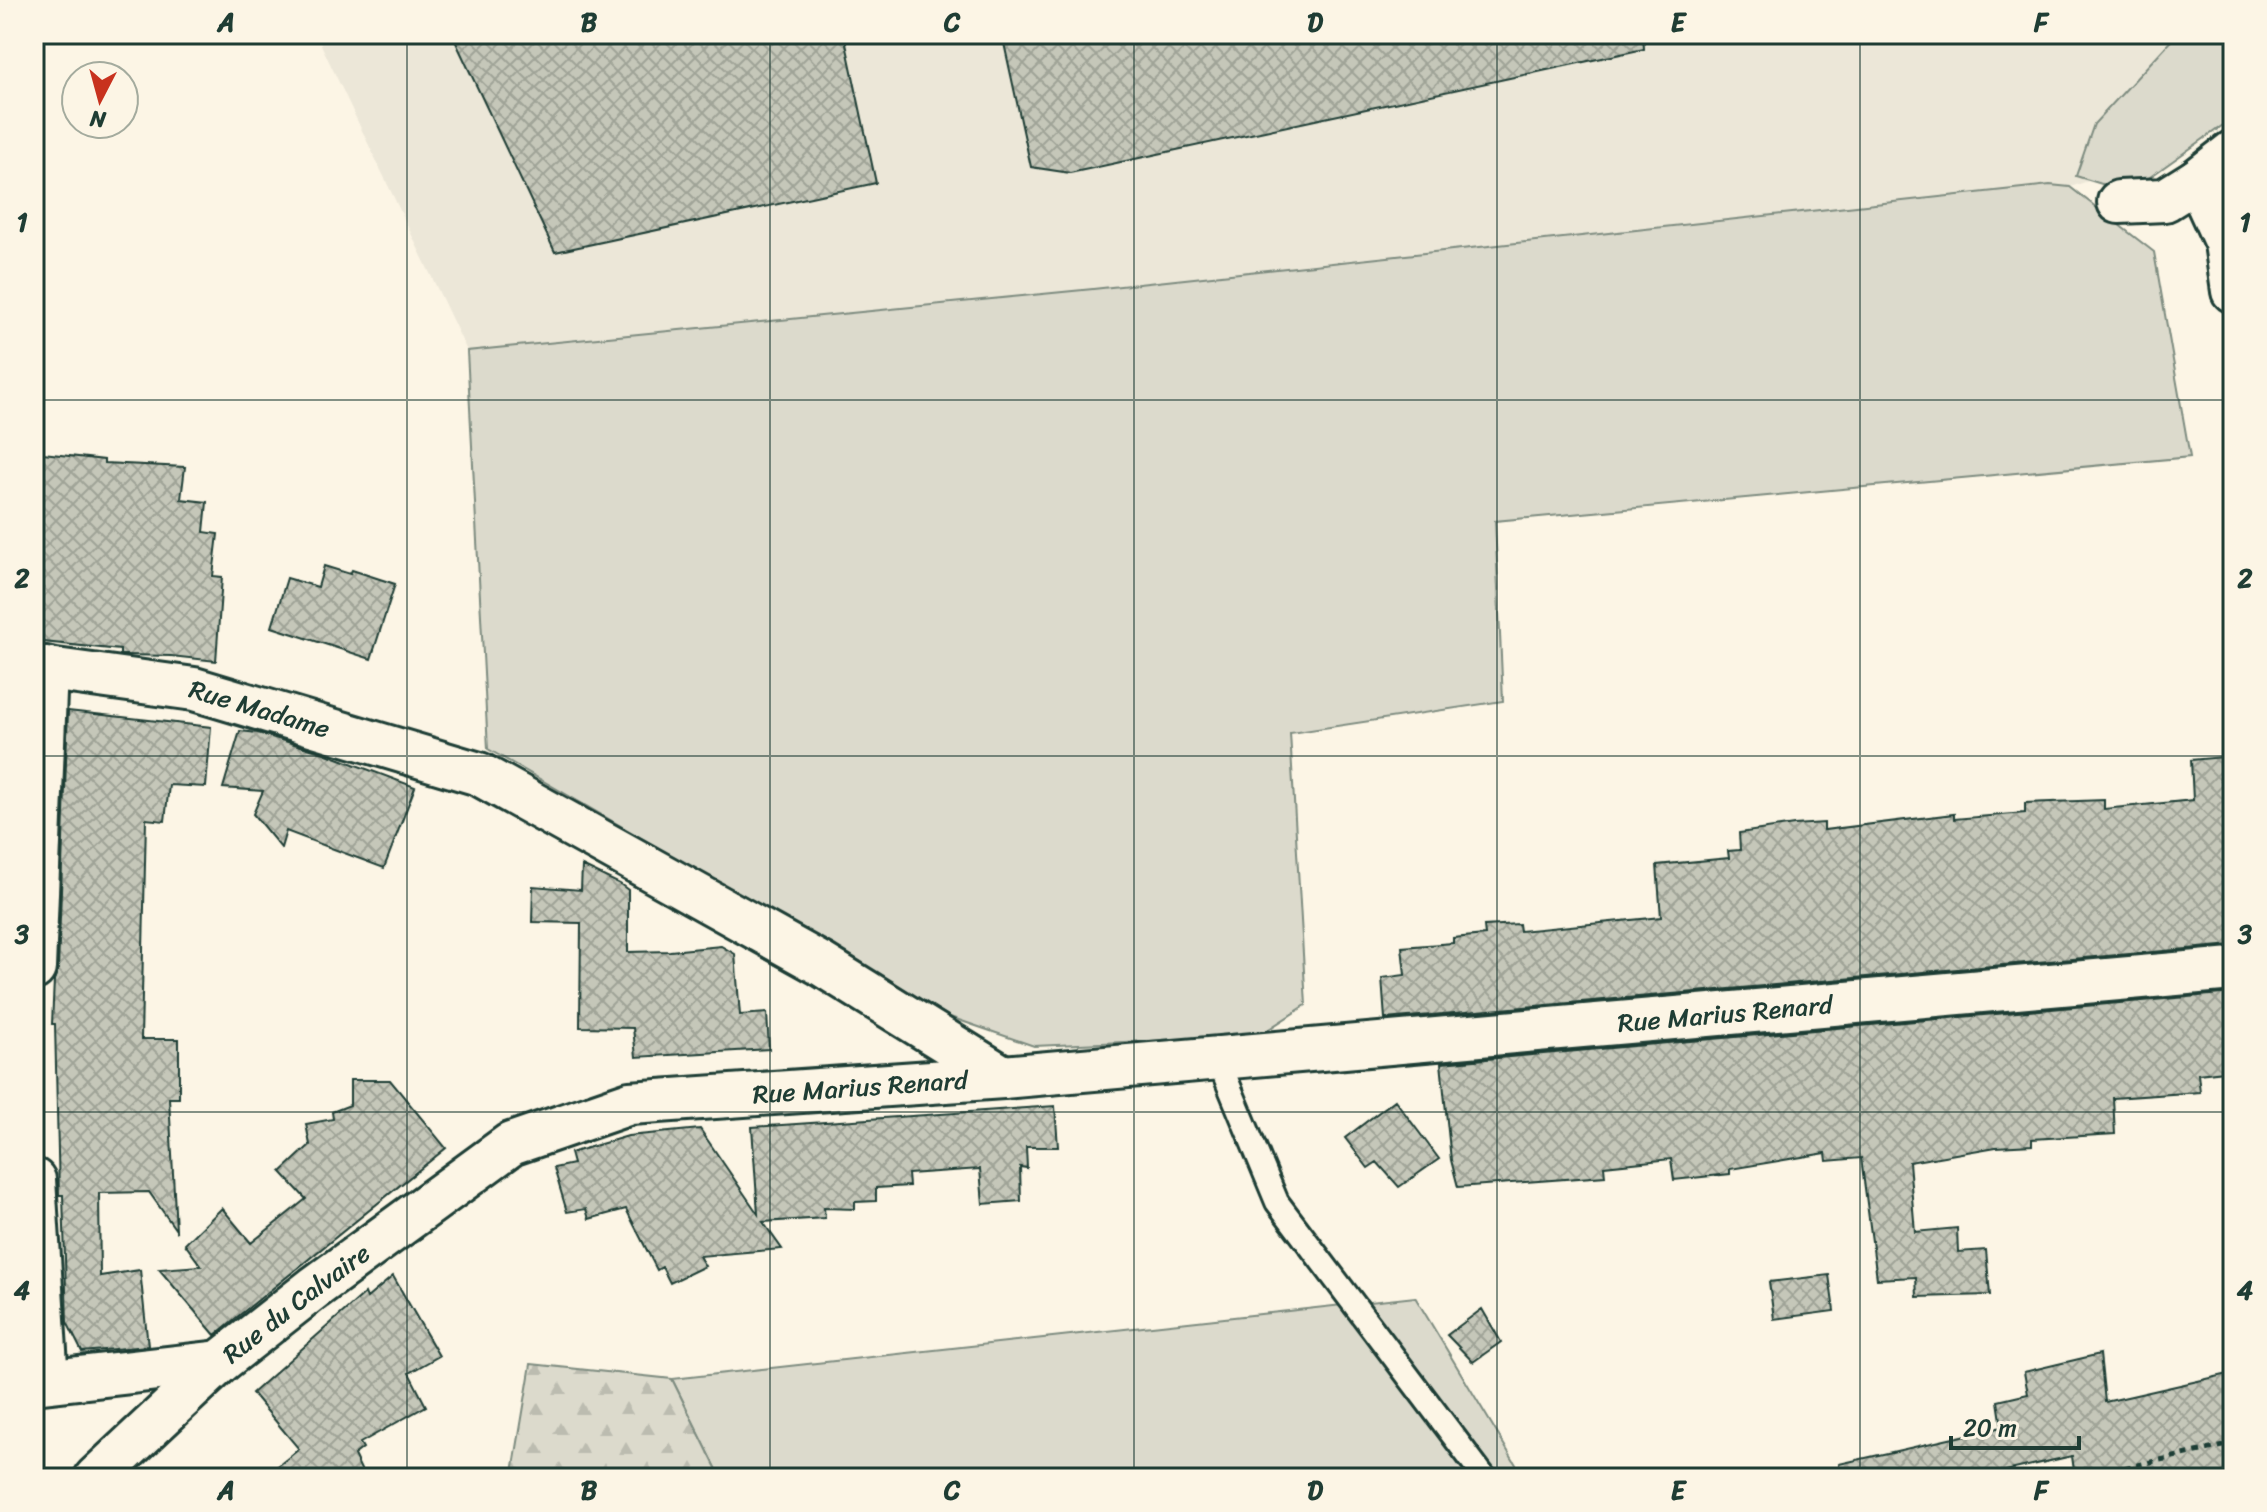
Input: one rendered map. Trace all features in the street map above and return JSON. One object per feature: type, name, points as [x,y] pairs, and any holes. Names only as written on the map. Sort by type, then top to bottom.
[{"type":"street","points":[[2119,202],[2165,200],[2233,152]]},
{"type":"street","points":[[2197,180],[2226,243],[2233,291]]},
{"type":"street","points":[[34,968],[40,667]]},
{"type":"street","name":"Rue Madame","points":[[40,667],[194,689],[479,774],[821,964],[1003,1077]]},
{"type":"street","name":"Rue Marius Renard","points":[[511,1144],[630,1103],[1003,1077],[2233,969]]},
{"type":"street","name":"Rue du Calvaire","points":[[96,1478],[220,1362],[314,1288],[511,1144]]},
{"type":"street","points":[[34,1180],[40,1382],[220,1362]]},
{"type":"lane","points":[[1217,1057],[1277,1202],[1485,1478]]},
{"type":"path","points":[[2078,1478],[2233,1444]]},
{"type":"shaded area","points":[[316,34],[2233,34],[2233,83],[2122,170],[2070,187],[2050,185],[1093,289],[467,351]]},
{"type":"green space","points":[[2177,34],[2233,34],[2233,118],[2143,182],[2105,185],[2076,176],[2094,124]]},
{"type":"green space","points":[[2050,185],[2070,187],[2154,252],[2190,457],[1495,521],[1503,701],[1290,733],[1306,1005],[1258,1036],[1034,1046],[950,1017],[488,749],[467,351],[1093,289]]},
{"type":"green space","points":[[1415,1297],[1524,1478],[721,1478],[672,1379]]},
{"type":"green space","points":[[531,1364],[672,1379],[721,1478],[512,1478]]},
{"type":"building","points":[[452,34],[844,34],[876,183],[555,252]]},
{"type":"building","points":[[1002,34],[1643,34],[1644,49],[1070,173],[1031,167]]},
{"type":"building","points":[[34,452],[104,460],[104,463],[185,467],[181,499],[207,502],[204,532],[218,534],[213,576],[222,577],[216,661],[120,655],[120,650],[34,641]]},
{"type":"building","points":[[324,566],[350,574],[352,570],[395,584],[371,659],[272,627],[287,578],[318,587]]},
{"type":"building","points":[[68,711],[211,727],[206,787],[169,785],[165,821],[146,819],[141,1039],[179,1039],[179,1098],[169,1098],[176,1230],[149,1192],[99,1193],[100,1276],[140,1270],[148,1346],[82,1352],[67,1322],[63,1195],[59,1195],[55,1024],[52,1024],[54,980],[58,969]]},
{"type":"building","points":[[240,731],[258,733],[324,753],[415,787],[384,868],[286,831],[281,848],[253,814],[263,791],[223,788]]},
{"type":"building","points":[[2233,756],[2233,945],[1385,1019],[1382,978],[1405,975],[1402,947],[1453,943],[1453,938],[1485,935],[1484,926],[1519,924],[1520,931],[1661,917],[1657,865],[1729,858],[1728,851],[1740,850],[1739,833],[1794,825],[1824,823],[1824,830],[1954,814],[1954,819],[2025,813],[2025,803],[2104,800],[2104,809],[2193,800],[2191,760]]},
{"type":"building","points":[[582,866],[628,890],[628,952],[721,946],[735,954],[740,1015],[767,1013],[769,1049],[636,1057],[633,1028],[580,1027],[581,923],[532,922],[533,886],[581,890]]},
{"type":"building","points":[[2233,993],[2233,1070],[2198,1074],[2200,1092],[2113,1098],[2115,1134],[2032,1139],[2032,1145],[1996,1147],[1909,1162],[1915,1232],[1957,1228],[1958,1252],[1986,1250],[1990,1295],[1917,1297],[1916,1277],[1877,1279],[1861,1158],[1827,1161],[1826,1153],[1730,1169],[1730,1174],[1674,1180],[1671,1159],[1604,1166],[1605,1176],[1458,1187],[1451,1160],[1441,1063]]},
{"type":"building","points":[[350,1080],[390,1080],[446,1148],[215,1335],[159,1269],[201,1266],[185,1244],[222,1208],[251,1243],[306,1199],[281,1172],[310,1145],[306,1124],[333,1119],[332,1112],[350,1105]]},
{"type":"building","points":[[1395,1100],[1439,1159],[1399,1187],[1377,1162],[1368,1168],[1345,1138]]},
{"type":"building","points":[[1055,1106],[1058,1147],[1026,1147],[1027,1168],[1020,1167],[1021,1201],[983,1204],[980,1169],[908,1174],[909,1186],[876,1188],[876,1201],[855,1202],[855,1209],[824,1208],[825,1218],[763,1222],[782,1249],[699,1256],[705,1266],[670,1283],[662,1267],[657,1270],[626,1209],[589,1219],[586,1209],[567,1212],[554,1168],[573,1164],[570,1153],[628,1136],[700,1129],[758,1214],[752,1127]]},
{"type":"building","points":[[1829,1275],[1834,1311],[1774,1319],[1769,1282]]},
{"type":"building","points":[[393,1276],[439,1356],[409,1373],[426,1406],[360,1443],[363,1448],[354,1455],[365,1478],[263,1478],[299,1449],[252,1393],[365,1293],[367,1298]]},
{"type":"building","points":[[1482,1309],[1501,1342],[1473,1362],[1447,1335]]},
{"type":"building","points":[[2100,1354],[2105,1402],[2233,1373],[2233,1478],[2075,1478],[2072,1456],[1975,1478],[1840,1478],[1839,1464],[2002,1427],[1998,1401],[2028,1394],[2024,1372]]}]
